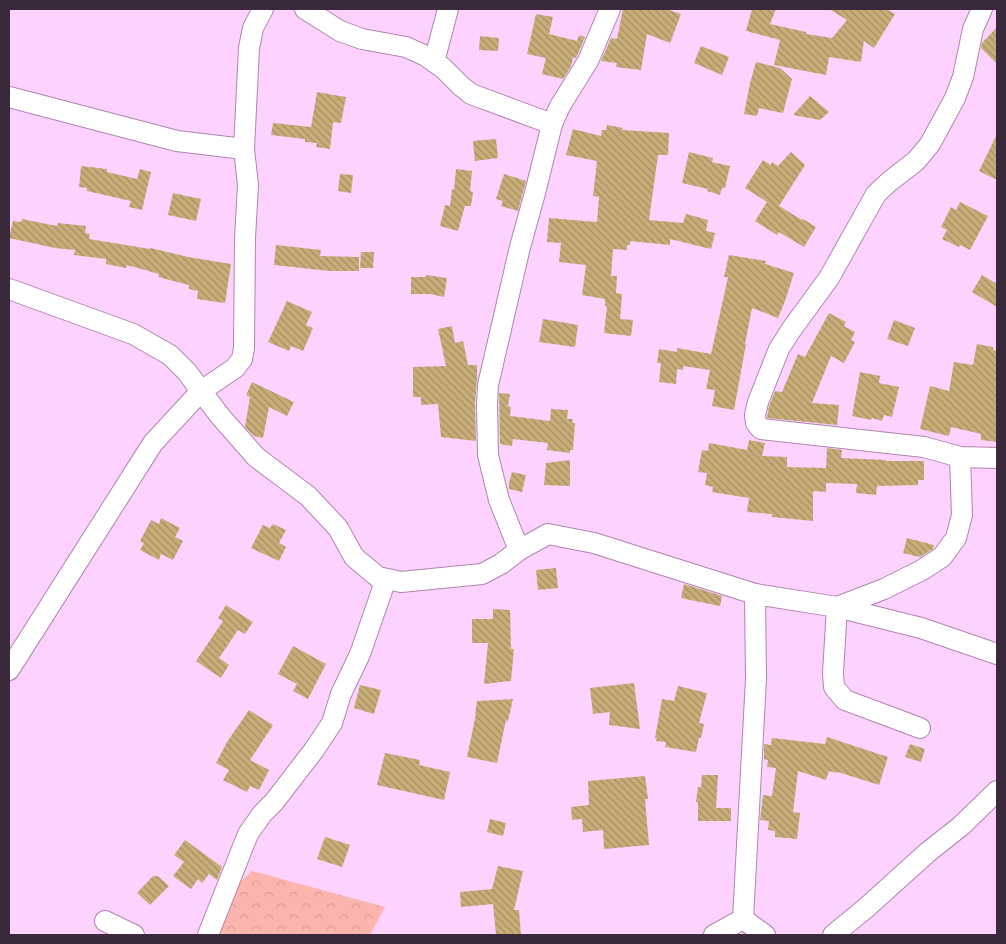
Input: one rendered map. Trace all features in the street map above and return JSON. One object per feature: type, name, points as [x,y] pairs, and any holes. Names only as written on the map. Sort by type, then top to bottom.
[{"type":"street","points":[[9,670],[153,442],[201,391],[235,368],[242,359],[244,348],[245,238],[248,185],[244,149],[249,48],[253,28],[263,9]]},
{"type":"street","points":[[305,9],[340,30],[362,39],[406,47],[443,68],[472,94],[552,124]]},
{"type":"street","points":[[434,62],[448,9]]},
{"type":"street","points":[[519,550],[499,500],[488,455],[488,385],[520,246],[536,193],[552,124],[560,106],[588,60],[610,9]]},
{"type":"street","points":[[982,9],[973,30],[963,77],[955,98],[930,144],[916,161],[876,194],[829,278],[779,349],[758,402],[755,415],[756,423],[761,429],[924,447],[960,457],[997,458]]},
{"type":"street","points":[[9,98],[178,141],[244,149]]},
{"type":"street","points":[[9,289],[133,334],[170,355],[187,372],[256,457],[308,496],[338,528],[354,557],[378,577],[401,582],[482,574],[548,534],[594,543],[755,594],[838,607],[921,628],[997,654]]},
{"type":"street","points":[[838,607],[884,589],[922,570],[942,557],[956,538],[962,515],[960,457]]},
{"type":"street","points":[[208,935],[248,834],[314,750],[332,723],[341,694],[360,654],[386,579]]},
{"type":"street","points":[[743,919],[756,679],[755,594]]},
{"type":"street","points":[[838,607],[832,673],[834,687],[845,700],[920,728]]},
{"type":"street","points":[[836,934],[928,852],[961,826],[997,791]]},
{"type":"street","points":[[714,935],[743,919]]},
{"type":"street","points":[[743,919],[765,935]]},
{"type":"street","points":[[105,921],[134,935]]},
{"type":"green space","points":[[252,871],[385,907],[370,935],[216,935],[235,887]]},
{"type":"building","points":[[623,9],[666,9],[681,14],[670,43],[647,34],[641,70],[616,67],[617,63],[601,61],[611,38],[617,39]]},
{"type":"building","points":[[752,9],[776,9],[770,24],[806,32],[806,34],[832,38],[847,20],[829,9],[886,9],[895,14],[874,48],[864,41],[861,62],[829,57],[826,75],[774,65],[780,40],[746,31]]},
{"type":"building","points":[[536,14],[553,17],[549,34],[577,41],[579,35],[585,37],[576,58],[573,57],[571,66],[563,79],[542,74],[546,58],[527,54]]},
{"type":"building","points":[[997,27],[997,64],[981,48],[982,43]]},
{"type":"building","points":[[480,36],[499,38],[498,51],[479,50]]},
{"type":"building","points":[[701,46],[729,57],[722,75],[694,63]]},
{"type":"building","points":[[756,62],[780,68],[792,79],[783,113],[759,108],[757,116],[744,114]]},
{"type":"building","points":[[317,92],[346,97],[341,123],[333,122],[330,149],[316,147],[317,143],[305,142],[305,139],[271,135],[273,123],[311,127]]},
{"type":"building","points":[[810,96],[829,112],[820,120],[793,115]]},
{"type":"building","points":[[607,125],[623,128],[622,130],[669,133],[668,155],[658,155],[649,220],[683,223],[686,214],[708,220],[706,231],[715,233],[711,249],[670,239],[670,245],[630,241],[630,245],[627,245],[627,250],[613,249],[611,276],[617,276],[616,293],[622,294],[620,319],[633,320],[631,336],[604,333],[607,306],[605,306],[605,299],[582,295],[586,265],[559,262],[561,243],[547,242],[549,218],[597,222],[599,197],[593,196],[597,161],[566,155],[573,129],[601,136],[602,130],[606,130]]},
{"type":"building","points":[[997,134],[997,180],[979,171]]},
{"type":"building","points":[[496,139],[498,158],[475,161],[473,141]]},
{"type":"building","points":[[689,152],[713,158],[712,162],[730,166],[725,188],[722,188],[720,195],[707,191],[708,189],[682,183]]},
{"type":"building","points":[[791,152],[805,165],[779,206],[816,227],[804,247],[779,232],[777,235],[755,221],[767,202],[745,188],[763,160],[771,165],[772,162],[778,166]]},
{"type":"building","points":[[81,166],[107,169],[107,172],[137,179],[140,169],[151,172],[142,210],[129,207],[131,201],[87,191],[87,188],[79,187]]},
{"type":"building","points":[[456,169],[472,171],[470,191],[473,192],[471,206],[465,206],[458,231],[440,226],[445,205],[450,206]]},
{"type":"building","points":[[340,174],[353,175],[351,193],[338,191]]},
{"type":"building","points":[[504,174],[526,181],[518,211],[501,206],[503,201],[496,199]]},
{"type":"building","points":[[173,193],[201,199],[196,221],[168,215]]},
{"type":"building","points":[[960,202],[988,216],[970,250],[942,239],[947,230],[941,227],[951,207],[956,210]]},
{"type":"building","points":[[22,219],[57,226],[58,223],[86,226],[85,233],[90,234],[89,239],[151,248],[188,257],[231,264],[225,303],[197,299],[198,291],[189,289],[189,285],[158,277],[159,274],[127,265],[126,268],[106,264],[106,259],[74,255],[75,250],[55,248],[9,238],[13,221],[21,222]]},
{"type":"building","points":[[276,245],[321,250],[320,256],[359,257],[359,271],[330,271],[274,265]]},
{"type":"building","points":[[361,252],[374,252],[373,268],[360,268]]},
{"type":"building","points":[[729,255],[766,261],[765,264],[794,273],[778,318],[752,308],[734,410],[712,406],[715,390],[706,389],[710,370],[683,366],[683,370],[677,369],[676,384],[659,382],[661,363],[657,363],[659,349],[677,352],[677,348],[711,354],[728,277],[724,277]]},
{"type":"building","points":[[426,275],[447,278],[444,297],[430,294],[411,294],[411,277],[426,277]]},
{"type":"building","points":[[982,275],[997,284],[997,307],[972,292]]},
{"type":"building","points":[[287,301],[312,312],[306,325],[313,328],[303,351],[291,346],[289,351],[268,342]]},
{"type":"building","points":[[829,313],[846,322],[844,326],[855,332],[851,340],[855,342],[844,363],[831,356],[812,403],[839,405],[837,425],[767,418],[775,391],[782,392],[798,354],[805,357]]},
{"type":"building","points":[[543,319],[578,325],[575,347],[539,342]]},
{"type":"building","points":[[894,320],[915,328],[908,346],[887,339]]},
{"type":"building","points":[[452,326],[455,343],[463,341],[468,365],[477,365],[476,441],[441,437],[438,404],[421,405],[421,397],[413,397],[413,367],[446,366],[438,329]]},
{"type":"building","points":[[977,344],[993,347],[993,350],[997,351],[997,442],[981,440],[981,434],[951,427],[949,436],[920,429],[930,386],[949,391],[954,362],[973,365]]},
{"type":"building","points":[[860,372],[880,376],[879,383],[899,387],[892,417],[884,415],[882,421],[852,416]]},
{"type":"building","points":[[252,382],[294,402],[287,416],[269,407],[263,438],[254,436],[245,427],[250,397],[246,395]]},
{"type":"building","points":[[499,393],[510,394],[508,406],[511,407],[510,416],[550,421],[551,409],[568,410],[567,419],[573,419],[572,423],[575,423],[573,450],[570,450],[570,453],[547,450],[548,443],[513,439],[512,446],[500,444]]},
{"type":"building","points":[[749,440],[765,443],[762,456],[787,457],[787,467],[826,468],[827,448],[842,450],[841,458],[924,461],[924,480],[918,480],[918,485],[877,486],[876,495],[856,493],[857,484],[826,483],[826,492],[813,491],[813,521],[772,517],[772,514],[747,512],[749,498],[712,492],[713,487],[705,485],[707,473],[698,472],[702,450],[708,451],[709,443],[747,450]]},
{"type":"building","points":[[570,460],[570,486],[544,485],[546,463]]},
{"type":"building","points":[[512,472],[526,475],[522,492],[509,489]]},
{"type":"building","points":[[161,518],[180,528],[175,537],[183,541],[173,560],[161,554],[159,560],[140,550],[144,543],[140,541],[151,520],[159,524]]},
{"type":"building","points":[[273,524],[286,530],[279,543],[286,547],[279,561],[251,548],[263,525],[270,528]]},
{"type":"building","points":[[907,538],[934,545],[933,549],[920,557],[903,553]]},
{"type":"building","points":[[556,568],[558,588],[538,590],[536,570]]},
{"type":"building","points":[[684,584],[722,596],[720,606],[681,598]]},
{"type":"building","points":[[226,605],[253,622],[245,634],[238,630],[219,658],[229,665],[221,678],[196,661],[223,621],[218,618]]},
{"type":"building","points":[[493,609],[510,610],[511,649],[514,649],[511,681],[484,684],[488,643],[472,643],[472,619],[493,619]]},
{"type":"building","points":[[293,646],[326,664],[308,699],[293,691],[297,684],[278,674]]},
{"type":"building","points":[[634,683],[640,729],[609,725],[610,712],[593,714],[590,688]]},
{"type":"building","points":[[360,685],[381,690],[374,714],[354,708]]},
{"type":"building","points":[[678,686],[707,693],[699,723],[704,724],[696,752],[665,747],[666,742],[656,741],[657,738],[655,738],[662,699],[674,701]]},
{"type":"building","points":[[513,699],[508,721],[506,720],[497,763],[467,757],[477,701]]},
{"type":"building","points":[[249,710],[273,725],[250,760],[269,770],[259,790],[250,786],[247,792],[223,780],[229,770],[216,763],[227,742]]},
{"type":"building","points":[[827,737],[888,757],[879,785],[838,772],[829,771],[826,780],[798,771],[793,812],[800,813],[797,839],[775,837],[775,831],[768,830],[769,821],[760,820],[763,795],[772,796],[776,768],[767,767],[768,760],[764,759],[764,744],[771,745],[772,738],[825,744]]},
{"type":"building","points":[[910,744],[925,749],[921,762],[905,757]]},
{"type":"building","points":[[385,753],[420,760],[419,765],[450,772],[444,800],[377,785]]},
{"type":"building","points":[[702,775],[718,775],[716,808],[731,808],[731,821],[698,821],[698,802],[696,802],[698,787],[701,787]]},
{"type":"building","points":[[645,776],[648,799],[645,799],[649,845],[604,849],[603,830],[583,832],[582,819],[572,820],[571,807],[589,805],[588,781]]},
{"type":"building","points":[[490,819],[506,823],[503,836],[487,832]]},
{"type":"building","points":[[325,837],[350,845],[342,867],[317,859]]},
{"type":"building","points":[[185,840],[222,867],[217,880],[209,874],[202,883],[198,879],[191,889],[173,876],[184,862],[174,855]]},
{"type":"building","points":[[498,866],[523,871],[514,910],[519,910],[521,935],[496,935],[493,904],[461,907],[460,892],[492,889]]},
{"type":"building","points":[[153,876],[158,876],[169,886],[150,905],[137,893]]}]
